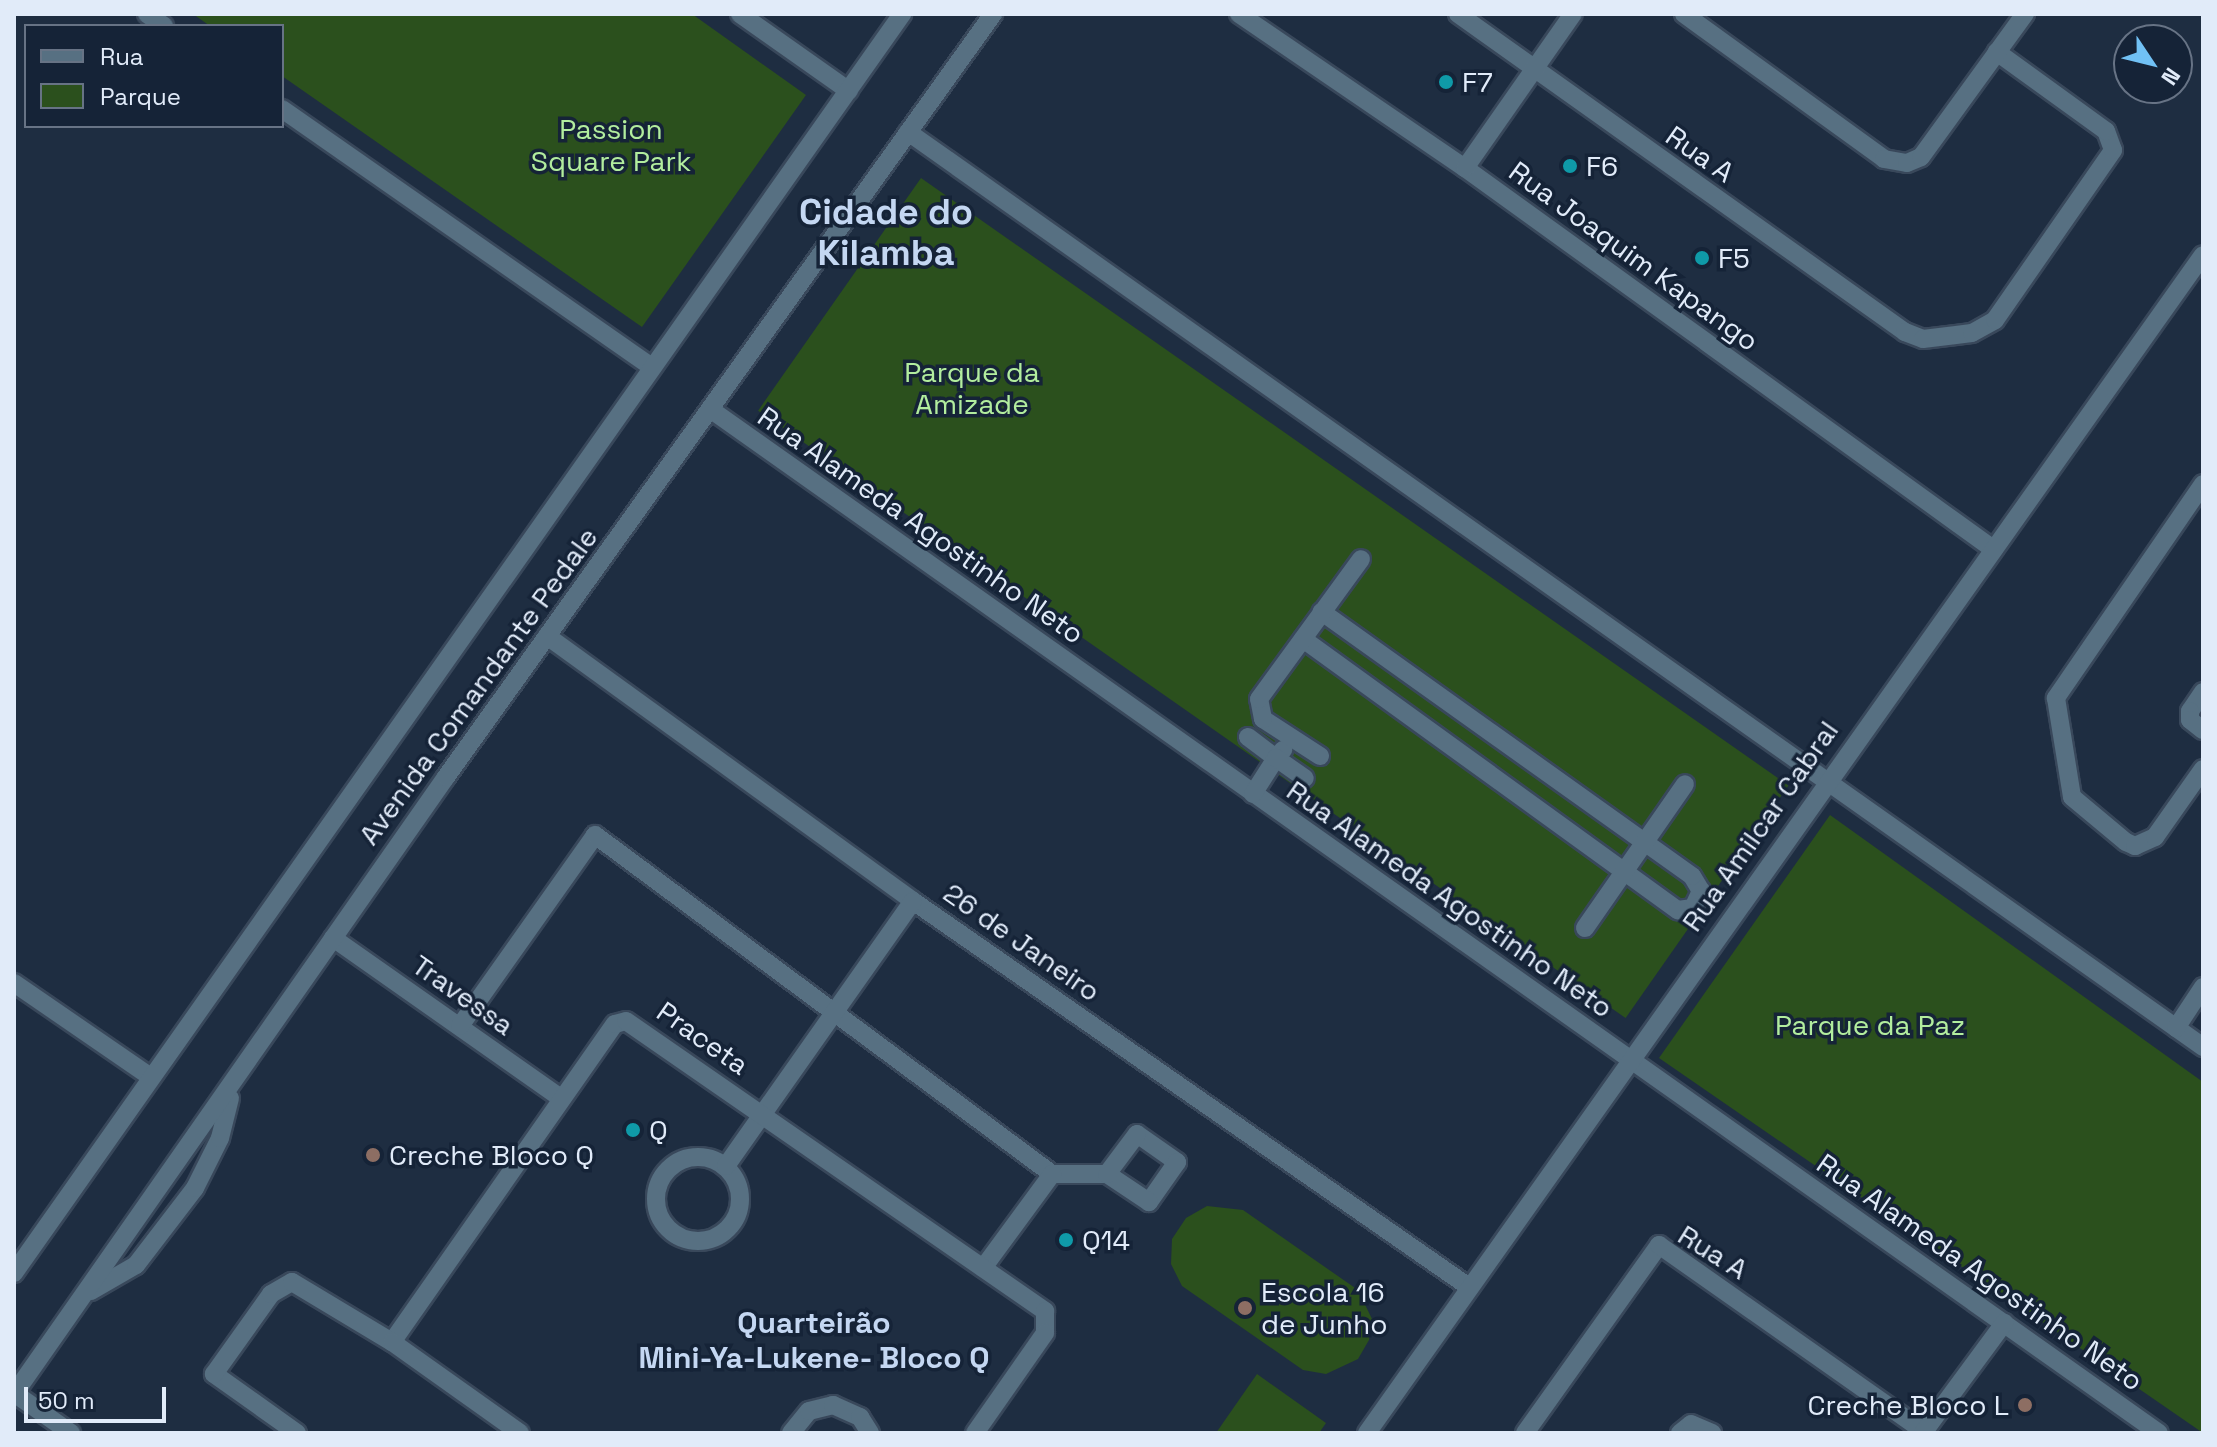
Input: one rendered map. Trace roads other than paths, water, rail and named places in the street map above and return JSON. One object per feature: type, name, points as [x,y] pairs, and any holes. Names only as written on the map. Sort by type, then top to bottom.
[{"type":"street","points":[[740,14],[849,91]]},
{"type":"street","name":"Avenida Comandante Pedale","points":[[14,1273],[650,366],[902,14]]},
{"type":"street","name":"Avenida Comandante Pedale","points":[[14,1394],[232,1089],[333,938],[547,636],[993,14]]},
{"type":"street","name":"Rua Joaquim Kapango","points":[[1239,14],[1465,168],[1993,549]]},
{"type":"street","name":"Rua A","points":[[1458,14],[1662,162],[1914,336],[1972,333],[1995,320],[2113,150],[2106,131],[1997,52]]},
{"type":"street","points":[[1465,168],[1573,14]]},
{"type":"street","points":[[1684,14],[1884,159],[1907,163],[1921,157],[2025,14]]},
{"type":"street","points":[[284,110],[650,366]]},
{"type":"street","points":[[908,132],[2203,1047]]},
{"type":"street","name":"Rua Amilcar Cabral","points":[[1367,1433],[1826,780],[2203,255]]},
{"type":"street","name":"Rua Alameda Agostinho Neto","points":[[710,409],[2159,1433]]},
{"type":"street","points":[[2203,484],[2056,698],[2072,797],[2126,842],[2135,846],[2155,837],[2203,769]]},
{"type":"street","points":[[1320,756],[1263,719],[1259,699],[1361,559]]},
{"type":"street","points":[[1303,639],[1678,910],[1693,908],[1700,884],[1322,612]]},
{"type":"street","name":"26 de Janeiro","points":[[547,636],[913,901],[1469,1287]]},
{"type":"street","points":[[1376,689],[1396,664]]},
{"type":"street","points":[[2203,692],[2190,720],[2203,730]]},
{"type":"street","points":[[1458,749],[1478,722]]},
{"type":"street","points":[[1248,737],[1305,778]]},
{"type":"street","points":[[1253,794],[1292,738]]},
{"type":"street","points":[[1528,800],[1546,774]]},
{"type":"street","points":[[1585,928],[1627,873],[1685,784]]},
{"type":"street","points":[[1581,838],[1600,811]]},
{"type":"street","points":[[460,1026],[595,835],[1052,1174],[1107,1174]]},
{"type":"street","points":[[726,1166],[837,1014],[913,901]]},
{"type":"street","name":"Travessa","points":[[333,938],[561,1098]]},
{"type":"street","points":[[14,983],[151,1077]]},
{"type":"street","points":[[2176,1028],[2203,987]]},
{"type":"street","name":"Praceta","points":[[392,1342],[561,1098],[615,1024],[626,1021],[1049,1317],[1045,1333],[975,1433]]},
{"type":"street","points":[[85,1294],[136,1265],[195,1188],[220,1138],[232,1089]]},
{"type":"street","points":[[690,1157],[726,1166],[740,1195],[730,1227],[704,1241],[673,1234],[656,1209],[662,1175],[690,1157]]},
{"type":"street","points":[[983,1268],[1052,1174]]},
{"type":"street","name":"Rua A","points":[[1525,1433],[1659,1245],[1924,1432]]},
{"type":"street","points":[[297,1433],[214,1374],[271,1294],[298,1283],[392,1342],[520,1433]]},
{"type":"street","points":[[1924,1432],[2004,1323]]},
{"type":"street","points":[[14,1394],[71,1433]]},
{"type":"street","points":[[791,1433],[809,1411],[833,1405],[860,1417],[870,1433]]},
{"type":"street","points":[[1680,1433],[1691,1424],[1712,1433]]},
{"type":"place","name":"F7","points":[[1446,82]]},
{"type":"place","name":"F6","points":[[1570,166]]},
{"type":"place","name":"F5","points":[[1702,258]]},
{"type":"place","name":"Q","points":[[633,1130]]},
{"type":"place","name":"Creche Bloco Q","points":[[373,1155]]},
{"type":"place","name":"Q14","points":[[1066,1240]]},
{"type":"place","name":"Escola 16 de Junho","points":[[1245,1308]]},
{"type":"place","name":"Creche Bloco L","points":[[2025,1405]]},
{"type":"district","name":"Cidade do Kilamba","points":[[886,232]]},
{"type":"district","name":"Quarteirão Mini-Ya-Lukene- Bloco Q","points":[[814,1340]]},
{"type":"park label","name":"Passion Square Park","points":[[611,145]]},
{"type":"park label","name":"Parque da Amizade","points":[[972,388]]},
{"type":"park label","name":"Parque da Paz","points":[[1870,1025]]}]
